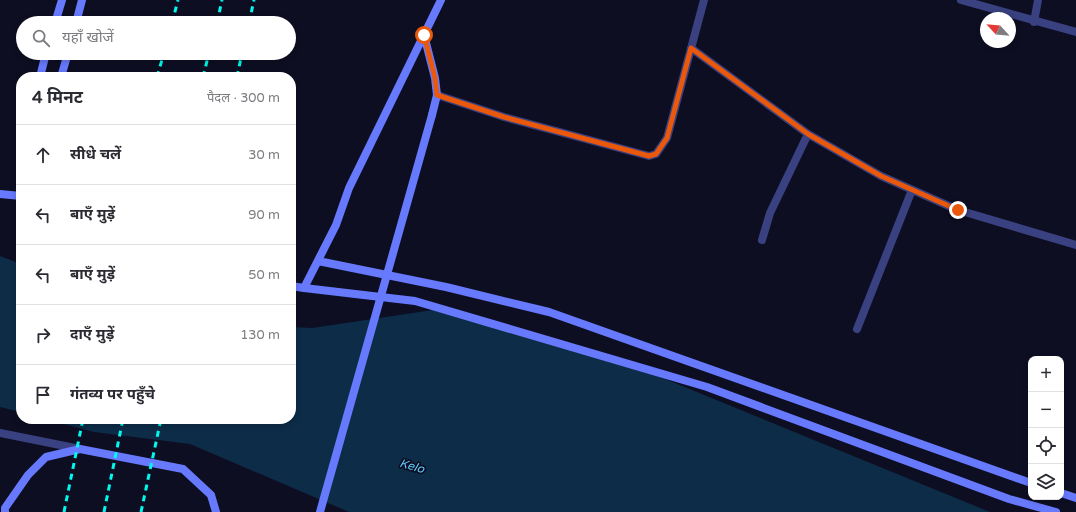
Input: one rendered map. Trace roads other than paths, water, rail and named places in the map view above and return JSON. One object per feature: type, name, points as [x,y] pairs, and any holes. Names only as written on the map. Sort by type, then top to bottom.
[{"type":"street","points":[[57,16],[62,0]]},
{"type":"street","points":[[78,16],[82,0]]},
{"type":"street","points":[[304,288],[336,224],[349,188],[441,0]]},
{"type":"street","points":[[437,95],[504,117],[649,156],[656,154],[667,138],[704,0]]},
{"type":"street","points":[[961,0],[1034,22],[1076,32]]},
{"type":"street","points":[[1034,22],[1038,0]]},
{"type":"street","points":[[320,512],[437,95],[435,78],[424,35]]},
{"type":"street","points":[[691,48],[808,134],[881,176],[958,210],[1076,245]]},
{"type":"street","points":[[41,72],[44,60]]},
{"type":"street","points":[[62,72],[66,60]]},
{"type":"street","points":[[762,240],[770,213],[808,134]]},
{"type":"street","points":[[857,330],[912,190]]},
{"type":"street","points":[[0,194],[16,196]]},
{"type":"street","points":[[318,261],[446,287],[550,312],[1028,481]]},
{"type":"street","points":[[296,287],[415,301],[707,387],[1009,499],[1056,512]]},
{"type":"street","points":[[0,433],[183,469],[211,495],[216,512]]},
{"type":"street","points":[[5,512],[5,508],[28,475],[46,457],[80,449]]},
{"type":"street","points":[[1064,494],[1076,498]]},
{"type":"water","points":[[0,256],[16,262],[16,411],[0,407]]},
{"type":"water","name":"Kelo","points":[[433,310],[631,365],[990,512],[349,512],[190,444],[94,432],[64,424],[296,424],[296,327],[312,328]]},
{"type":"railway","points":[[174,16],[178,0]]},
{"type":"railway","points":[[219,16],[222,0]]},
{"type":"railway","points":[[251,16],[254,0]]},
{"type":"railway","points":[[158,72],[162,60]]},
{"type":"railway","points":[[204,72],[207,60]]},
{"type":"railway","points":[[238,72],[241,60]]},
{"type":"railway","points":[[64,512],[82,424]]},
{"type":"railway","points":[[104,512],[122,424]]},
{"type":"railway","points":[[141,512],[160,424]]}]
